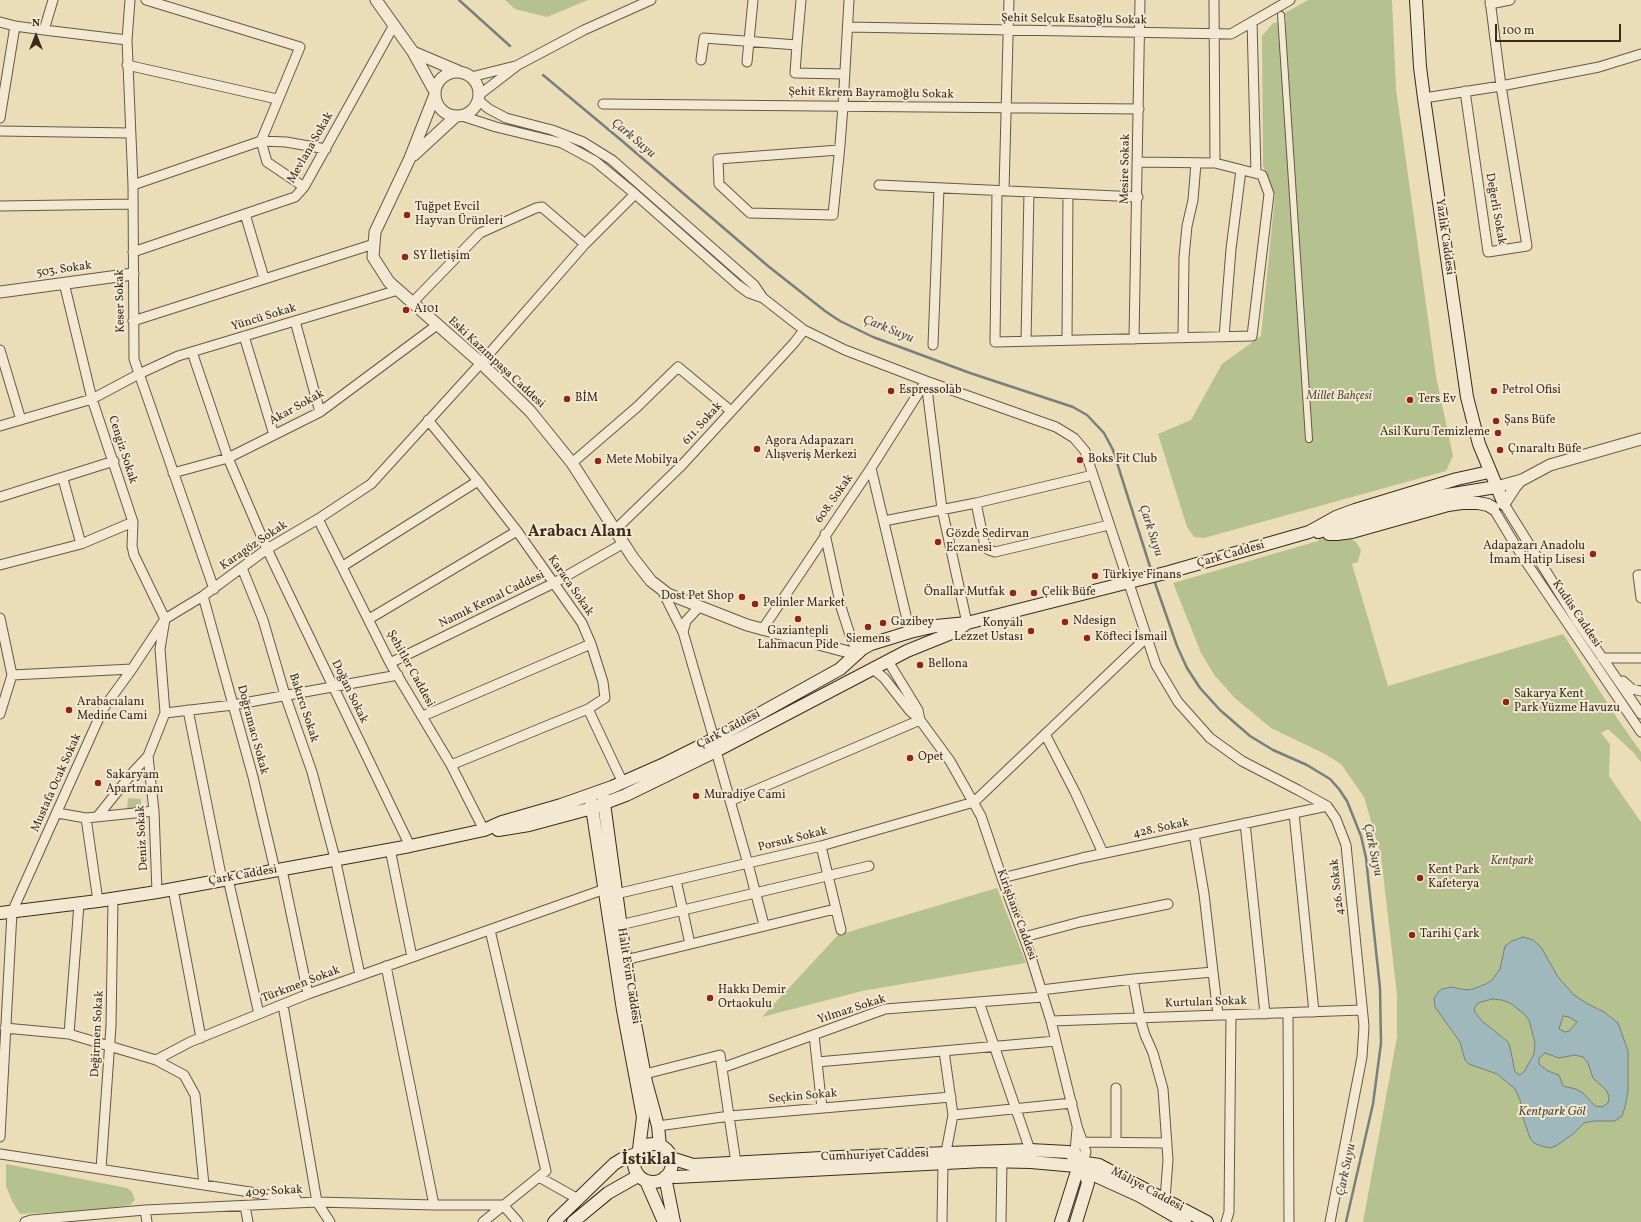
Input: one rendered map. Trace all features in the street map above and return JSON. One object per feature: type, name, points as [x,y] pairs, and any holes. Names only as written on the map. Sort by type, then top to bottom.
[{"type":"main road","name":"Yazlık Caddesi","points":[[1416,0],[1424,98],[1467,397],[1478,444],[1489,472]]},
{"type":"main road","points":[[1489,472],[1492,488],[1493,508]]},
{"type":"main road","name":"Çark Caddesi","points":[[1315,532],[1336,517],[1355,510],[1457,479],[1489,472]]},
{"type":"main road","points":[[1492,488],[1504,504]]},
{"type":"main road","name":"Çark Caddesi","points":[[484,830],[504,830],[592,808],[649,785],[840,669],[857,653],[871,644],[910,632],[936,626],[967,623],[1132,582],[1315,532],[1429,498],[1492,488]]},
{"type":"main road","points":[[1315,532],[1337,534],[1352,532],[1448,505],[1462,503],[1478,503],[1488,505],[1493,508]]},
{"type":"main road","name":"Çark Caddesi","points":[[6,912],[98,902],[157,892],[335,858],[410,846],[484,830],[502,822],[602,791],[715,745],[914,648],[954,632],[967,623]]},
{"type":"main road","points":[[871,644],[881,650],[888,661]]},
{"type":"main road","points":[[857,653],[858,662],[861,665],[873,669]]},
{"type":"main road","name":"Halit Evin Caddesi","points":[[602,791],[605,804],[623,1010],[643,1117],[638,1152]]},
{"type":"main road","name":"Halit Evin Caddesi","points":[[590,795],[620,926],[645,1074],[658,1126],[660,1146]]},
{"type":"main road","points":[[554,1222],[614,1164],[651,1144],[660,1146],[667,1150],[671,1158],[671,1167],[666,1176],[656,1182],[642,1178],[608,1193],[573,1222]]},
{"type":"main road","name":"Cumhuriyet Caddesi","points":[[666,1176],[676,1177],[944,1158],[1030,1150],[1068,1152],[1081,1163]]},
{"type":"main road","points":[[638,1152],[634,1165],[664,1222]]},
{"type":"main road","name":"Cumhuriyet Caddesi","points":[[671,1158],[693,1165],[840,1156],[1081,1163]]},
{"type":"main road","name":"Maliye Caddesi","points":[[1081,1163],[1099,1165],[1207,1222]]},
{"type":"main road","name":"Maliye Caddesi","points":[[1081,1163],[1096,1176],[1140,1196],[1185,1222]]},
{"type":"main road","name":"Kirişhane Caddesi","points":[[1061,1222],[1081,1163]]},
{"type":"main road","name":"Kirişhane Caddesi","points":[[1076,1222],[1088,1183],[1081,1163]]},
{"type":"main road","points":[[666,1176],[674,1222]]},
{"type":"street","points":[[44,30],[53,0]]},
{"type":"street","name":"Keser Sokak","points":[[130,0],[127,40],[133,185],[134,359],[214,589]]},
{"type":"street","points":[[146,0],[300,48],[277,99],[261,140],[267,162],[304,187]]},
{"type":"street","points":[[376,0],[413,52],[434,94],[437,104],[447,115],[458,116],[562,143],[595,161],[635,194],[738,285],[749,293],[764,298]]},
{"type":"street","points":[[458,116],[469,113],[475,108],[479,98],[518,65],[584,30],[651,0]]},
{"type":"street","points":[[747,62],[753,0]]},
{"type":"street","points":[[801,0],[795,73],[844,74]]},
{"type":"street","points":[[839,150],[718,159],[719,184],[750,212],[833,215],[839,150],[843,106],[849,0]]},
{"type":"street","points":[[1010,0],[1006,108],[1000,191],[995,342],[1252,336],[1269,194],[1262,175],[1215,163],[1138,162]]},
{"type":"street","name":"Mesire Sokak","points":[[1134,339],[1138,197],[1140,0]]},
{"type":"street","points":[[1214,0],[1215,163]]},
{"type":"street","name":"Şehit Selçuk Esatoğlu Sokak","points":[[848,26],[1008,31],[1231,34],[1252,22],[1280,10],[1290,0]]},
{"type":"street","points":[[1501,86],[1490,2],[1510,0]]},
{"type":"street","points":[[1280,10],[1309,439]]},
{"type":"street","points":[[0,22],[15,26],[127,40]]},
{"type":"street","points":[[1252,22],[1256,174]]},
{"type":"street","name":"Mevlana Sokak","points":[[133,252],[295,197],[304,187],[326,149],[394,25]]},
{"type":"street","points":[[0,118],[15,26]]},
{"type":"street","points":[[701,60],[704,38],[797,45]]},
{"type":"street","points":[[413,52],[471,77],[476,82],[479,98],[489,109],[506,118],[552,130],[583,142],[612,160],[754,284],[764,298]]},
{"type":"street","points":[[1424,98],[1501,86],[1599,67],[1641,55]]},
{"type":"street","points":[[128,65],[277,99]]},
{"type":"street","points":[[471,77],[518,65]]},
{"type":"street","points":[[434,94],[441,78],[452,72],[459,72]]},
{"type":"street","name":"Değerli Sokak","points":[[1464,91],[1488,252],[1504,250],[1527,246],[1501,86]]},
{"type":"street","name":"Eski Kazımpaşa Caddesi","points":[[434,94],[410,158],[375,232],[373,257],[389,282],[481,363],[530,410],[572,463],[633,558],[651,581],[668,594],[698,607],[762,630],[857,653]]},
{"type":"street","name":"Şehit Ekrem Bayramoğlu Sokak","points":[[603,104],[1139,109]]},
{"type":"street","name":"Eski Kazımpaşa Caddesi","points":[[410,158],[458,116]]},
{"type":"street","points":[[0,131],[130,133]]},
{"type":"street","points":[[133,185],[261,140],[286,142],[326,149]]},
{"type":"street","points":[[1183,338],[1184,257],[1187,226],[1193,200],[1196,163]]},
{"type":"street","points":[[1224,337],[1231,249],[1241,170]]},
{"type":"street","points":[[879,185],[1138,197]]},
{"type":"street","points":[[933,345],[939,188]]},
{"type":"street","points":[[1026,342],[1029,192]]},
{"type":"street","name":"Karagöz Sokak","points":[[132,669],[165,619],[214,589],[267,549],[318,519],[370,484],[481,363],[585,244],[635,194]]},
{"type":"street","points":[[1067,340],[1068,194]]},
{"type":"street","points":[[0,206],[133,204]]},
{"type":"street","points":[[412,303],[480,233],[536,208],[542,206],[585,244]]},
{"type":"street","points":[[245,214],[264,278]]},
{"type":"street","points":[[133,321],[374,244]]},
{"type":"street","name":"503. Sokak","points":[[0,292],[133,274]]},
{"type":"street","name":"Cengiz Sokak","points":[[64,283],[92,399],[114,461],[133,522],[132,546],[134,555],[165,619]]},
{"type":"street","name":"Yüncü Sokak","points":[[0,426],[92,399],[139,374],[178,356],[398,290]]},
{"type":"street","name":"426. Sokak","points":[[764,298],[804,330],[845,350],[926,381],[1056,427],[1074,438],[1085,451],[1109,525],[1132,582],[1156,664],[1178,702],[1210,738],[1242,762],[1327,806],[1336,819],[1346,845],[1364,1026],[1362,1057],[1330,1222]]},
{"type":"street","points":[[295,321],[320,412]]},
{"type":"street","name":"Akar Sokak","points":[[173,472],[228,458],[320,412],[437,325]]},
{"type":"street","name":"611. Sokak","points":[[615,530],[682,465],[794,343],[804,330]]},
{"type":"street","points":[[244,336],[274,435]]},
{"type":"street","points":[[0,350],[21,420]]},
{"type":"street","name":"Doğan Sokak","points":[[192,352],[228,458],[267,549],[410,846]]},
{"type":"street","points":[[572,463],[637,407],[678,367],[731,411]]},
{"type":"street","points":[[926,381],[942,510],[967,623]]},
{"type":"street","name":"608. Sokak","points":[[762,630],[825,534],[871,468],[926,381]]},
{"type":"street","name":"Karaca Sokak","points":[[428,420],[517,531],[582,623],[591,644],[603,682],[604,698],[588,709]]},
{"type":"street","points":[[1492,488],[1522,480],[1550,465],[1641,439]]},
{"type":"street","points":[[0,497],[114,461]]},
{"type":"street","points":[[871,468],[910,632]]},
{"type":"street","points":[[884,521],[942,510],[1092,475]]},
{"type":"street","points":[[63,478],[81,544]]},
{"type":"street","points":[[1504,504],[1515,487],[1522,480]]},
{"type":"street","points":[[343,566],[478,481]]},
{"type":"street","points":[[976,502],[984,546],[995,552],[1109,525]]},
{"type":"street","name":"Kudüs Caddesi","points":[[1504,504],[1577,621],[1641,714]]},
{"type":"street","name":"Kudüs Caddesi","points":[[1493,508],[1522,556],[1641,732]]},
{"type":"street","name":"Şehitler Caddesi","points":[[318,519],[370,619],[390,663],[451,765],[484,830]]},
{"type":"street","points":[[0,564],[81,544],[133,522]]},
{"type":"street","points":[[370,619],[517,531]]},
{"type":"street","points":[[825,534],[841,607],[857,653]]},
{"type":"street","name":"Namık Kemal Caddesi","points":[[390,663],[554,583],[624,543]]},
{"type":"street","name":"Bakırcı Sokak","points":[[242,568],[263,620],[285,695],[312,772],[335,858],[360,975]]},
{"type":"street","points":[[1641,575],[1638,575],[1641,598]]},
{"type":"street","points":[[662,589],[684,632],[764,925]]},
{"type":"street","name":"Doğramacı Sokak","points":[[203,596],[278,870],[308,994]]},
{"type":"street","points":[[684,632],[686,621],[698,607]]},
{"type":"street","points":[[0,618],[2,634],[12,675],[2,703],[0,714]]},
{"type":"street","name":"Deniz Sokak","points":[[157,892],[154,811],[148,756],[166,713],[160,649],[165,619]]},
{"type":"street","points":[[974,802],[1147,637]]},
{"type":"street","points":[[422,716],[591,644]]},
{"type":"street","points":[[1602,658],[1641,658]]},
{"type":"street","name":"Kirişhane Caddesi","points":[[888,661],[918,710],[920,720]]},
{"type":"street","points":[[12,675],[132,669]]},
{"type":"street","name":"Mustafa Ocak Sokak","points":[[6,912],[57,813],[103,709],[132,669]]},
{"type":"street","name":"Kirişhane Caddesi","points":[[873,669],[884,678],[910,711],[920,720],[950,761],[981,816],[1024,937],[1051,1021],[1086,1152],[1081,1163]]},
{"type":"street","points":[[166,713],[233,705],[398,675]]},
{"type":"street","points":[[1615,675],[1632,688],[1641,691]]},
{"type":"street","points":[[451,765],[588,709],[623,783]]},
{"type":"street","points":[[188,710],[225,879],[259,1014]]},
{"type":"street","points":[[730,801],[920,720]]},
{"type":"street","points":[[1045,734],[1075,792],[1103,853]]},
{"type":"street","points":[[97,817],[148,756]]},
{"type":"street","name":"Porsuk Sokak","points":[[612,890],[676,880],[748,864],[820,846],[974,802]]},
{"type":"street","name":"428. Sokak","points":[[1002,878],[1103,853],[1327,806]]},
{"type":"street","points":[[57,813],[86,818],[154,811]]},
{"type":"street","points":[[1294,813],[1314,1012]]},
{"type":"street","points":[[86,818],[98,902]]},
{"type":"street","points":[[1245,823],[1265,1014]]},
{"type":"street","points":[[1194,834],[1204,894],[1218,1015]]},
{"type":"street","points":[[820,846],[841,930]]},
{"type":"street","points":[[390,849],[412,957]]},
{"type":"street","points":[[620,926],[869,866]]},
{"type":"street","points":[[676,880],[690,944]]},
{"type":"street","points":[[173,889],[201,1038]]},
{"type":"street","name":"Türkmen Sokak","points":[[156,1060],[201,1038],[308,994],[490,930],[612,890]]},
{"type":"street","name":"Değirmen Sokak","points":[[101,1169],[112,1026],[113,899]]},
{"type":"street","points":[[69,1034],[79,904]]},
{"type":"street","points":[[1024,937],[1080,922],[1168,904]]},
{"type":"street","points":[[625,960],[764,925],[835,909]]},
{"type":"street","points":[[0,1137],[5,1028],[6,912]]},
{"type":"street","points":[[482,1222],[546,1171],[490,930]]},
{"type":"street","points":[[386,966],[434,1205]]},
{"type":"street","name":"Yılmaz Sokak","points":[[722,1068],[885,1010],[979,1002],[1042,994],[1133,979],[1213,972]]},
{"type":"street","points":[[1133,979],[1140,1018],[1145,1035],[1153,1053],[1162,1089],[1168,1160],[1165,1199]]},
{"type":"street","points":[[979,1002],[1030,1150]]},
{"type":"street","points":[[283,1005],[317,1202],[330,1222]]},
{"type":"street","name":"Kurtulan Sokak","points":[[1051,1021],[1362,1010]]},
{"type":"street","points":[[1288,1013],[1289,1222]]},
{"type":"street","points":[[1226,1222],[1229,1212],[1230,1181],[1231,1015]]},
{"type":"street","points":[[5,1028],[69,1034],[156,1060],[184,1075],[195,1095],[204,1185]]},
{"type":"street","points":[[814,1035],[822,1108]]},
{"type":"street","points":[[817,1062],[1056,1041]]},
{"type":"street","points":[[942,1222],[944,1158],[953,1115],[944,1051]]},
{"type":"street","points":[[645,1074],[720,1055],[736,1163]]},
{"type":"street","points":[[1116,1088],[1116,1142]]},
{"type":"street","name":"Seçkin Sokak","points":[[658,1126],[730,1116],[951,1097]]},
{"type":"street","points":[[953,1115],[1072,1103]]},
{"type":"street","name":"Kirişhane Caddesi","points":[[1078,1126],[1075,1151],[1081,1163]]},
{"type":"street","points":[[1083,1142],[1167,1143]]},
{"type":"street","points":[[0,1154],[317,1202]]},
{"type":"street","points":[[1001,1222],[1002,1161]]},
{"type":"street","points":[[539,1177],[578,1199]]},
{"type":"street","name":"409. Sokak","points":[[25,1222],[31,1220],[145,1210],[317,1202],[503,1205]]},
{"type":"street","points":[[503,1205],[518,1222]]},
{"type":"street","points":[[245,1206],[248,1222]]},
{"type":"street","points":[[145,1210],[147,1222]]},
{"type":"green space","points":[[505,0],[588,0],[547,17],[515,9]]},
{"type":"green space","name":"Millet Bahçesi","points":[[1308,0],[1392,0],[1396,89],[1436,376],[1453,456],[1446,471],[1204,538],[1194,537],[1187,527],[1158,434],[1191,420],[1222,364],[1261,336],[1275,195],[1263,166],[1262,36],[1273,23],[1286,22],[1285,13]]},
{"type":"green space","name":"Kentpark","points":[[1346,535],[1356,542],[1361,550],[1358,562],[1352,564],[1388,686],[1563,634],[1619,721],[1641,752],[1641,762],[1633,752],[1608,729],[1601,733],[1610,744],[1609,776],[1641,822],[1641,1222],[1363,1222],[1397,1037],[1397,995],[1381,856],[1364,797],[1341,764],[1325,754],[1271,728],[1236,699],[1215,676],[1201,653],[1173,583],[1318,541],[1319,539]]},
{"type":"green space","points":[[128,798],[141,799],[141,809],[127,809]]},
{"type":"green space","points":[[997,888],[1026,963],[862,991],[762,1017],[838,935]]},
{"type":"green space","points":[[6,1164],[127,1188],[132,1192],[135,1200],[130,1205],[97,1210],[20,1214],[12,1201],[6,1186]]},
{"type":"water","name":"Kentpark Göl","points":[[1523,937],[1533,940],[1541,947],[1558,977],[1574,995],[1604,1012],[1618,1023],[1628,1051],[1628,1092],[1622,1116],[1615,1121],[1594,1121],[1584,1123],[1573,1134],[1556,1146],[1550,1148],[1534,1143],[1530,1138],[1522,1115],[1520,1100],[1515,1089],[1497,1074],[1469,1064],[1465,1060],[1460,1042],[1435,1007],[1434,998],[1442,989],[1451,987],[1467,990],[1473,989],[1492,980],[1500,969],[1505,946],[1512,941]],"holes":[[[1492,999],[1502,1000],[1510,1003],[1523,1013],[1529,1020],[1535,1043],[1534,1054],[1524,1072],[1520,1075],[1515,1072],[1508,1042],[1481,1020],[1475,1012],[1474,1009],[1478,1003]],[[1563,1016],[1569,1017],[1577,1022],[1569,1031],[1565,1032],[1559,1029]],[[1545,1053],[1559,1058],[1575,1055],[1583,1057],[1588,1063],[1593,1078],[1607,1091],[1609,1097],[1608,1103],[1602,1107],[1595,1106],[1583,1093],[1576,1089],[1563,1086],[1559,1075],[1548,1071],[1539,1064],[1539,1058]]]},
{"type":"waterway","name":"Çark Suyu","points":[[459,0],[510,46]]},
{"type":"waterway","name":"Çark Suyu","points":[[543,75],[768,266],[840,321],[873,337],[970,373],[1073,407],[1087,415],[1104,433],[1113,450],[1152,573]]},
{"type":"waterway","name":"Çark Suyu","points":[[1154,580],[1177,646],[1187,668],[1200,688],[1220,710],[1250,736],[1273,750],[1307,765],[1330,779],[1347,801],[1361,836],[1366,858],[1380,988],[1381,1043],[1373,1104],[1346,1222]]},
{"type":"place","name":"Tuğpet Evcil Hayvan Ürünleri","points":[[407,215]]},
{"type":"place","name":"SY İletişim","points":[[405,257]]},
{"type":"place","name":"A101","points":[[406,310]]},
{"type":"place","name":"Espressolab","points":[[891,391]]},
{"type":"place","name":"Petrol Ofisi","points":[[1494,391]]},
{"type":"place","name":"BİM","points":[[567,399]]},
{"type":"place","name":"Ters Ev","points":[[1410,400]]},
{"type":"place","name":"Şans Büfe","points":[[1496,421]]},
{"type":"place","name":"Asil Kuru Temizleme","points":[[1498,433]]},
{"type":"place","name":"Agora Adapazarı Alışveriş Merkezi","points":[[757,449]]},
{"type":"place","name":"Çınaraltı Büfe","points":[[1500,450]]},
{"type":"place","name":"Boks Fit Club","points":[[1080,460]]},
{"type":"place","name":"Mete Mobilya","points":[[598,461]]},
{"type":"place","name":"Gözde Sedirvan Eczanesi","points":[[938,542]]},
{"type":"place","name":"Adapazarı Anadolu İmam Hatip Lisesi","points":[[1593,554]]},
{"type":"place","name":"Türkiye Finans","points":[[1095,576]]},
{"type":"place","name":"Önallar Mutfak","points":[[1013,593]]},
{"type":"place","name":"Çelik Büfe","points":[[1034,593]]},
{"type":"place","name":"Dost Pet Shop","points":[[742,597]]},
{"type":"place","name":"Pelinler Market","points":[[755,604]]},
{"type":"place","name":"Gaziantepli Lahmacun Pide","points":[[798,619]]},
{"type":"place","name":"Ndesign","points":[[1065,622]]},
{"type":"place","name":"Gazibey","points":[[883,623]]},
{"type":"place","name":"Siemens","points":[[868,627]]},
{"type":"place","name":"Konyalı Lezzet Ustası","points":[[1031,631]]},
{"type":"place","name":"Köfteci İsmail","points":[[1087,638]]},
{"type":"place","name":"Bellona","points":[[920,665]]},
{"type":"place","name":"Sakarya Kent Park Yüzme Havuzu","points":[[1506,702]]},
{"type":"place","name":"Arabacıalanı Medine Cami","points":[[69,710]]},
{"type":"place","name":"Opet","points":[[910,758]]},
{"type":"place","name":"Sakaryam Apartmanı","points":[[98,783]]},
{"type":"place","name":"Muradiye Cami","points":[[696,796]]},
{"type":"place","name":"Kent Park Kafeterya","points":[[1420,878]]},
{"type":"place","name":"Tarihi Çark","points":[[1412,935]]},
{"type":"place","name":"Hakkı Demir Ortaokulu","points":[[710,998]]},
{"type":"district","name":"Arabacı Alanı","points":[[580,533]]},
{"type":"district","name":"İstiklal","points":[[649,1161]]}]
